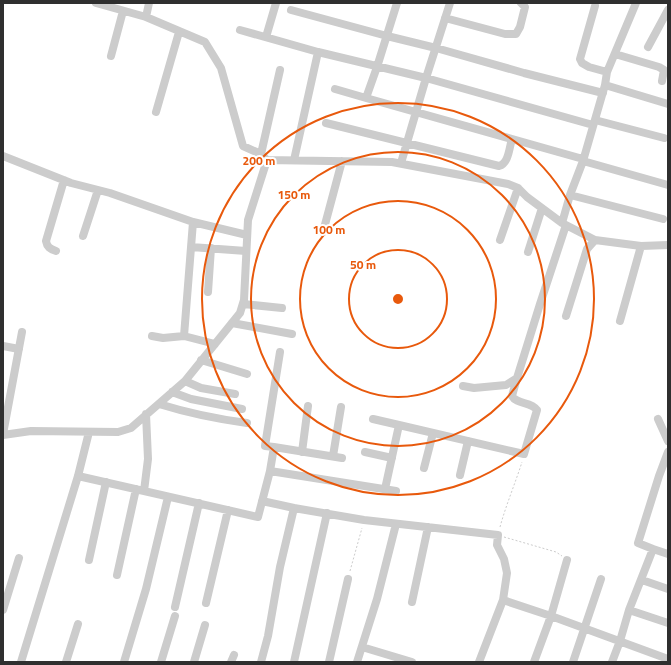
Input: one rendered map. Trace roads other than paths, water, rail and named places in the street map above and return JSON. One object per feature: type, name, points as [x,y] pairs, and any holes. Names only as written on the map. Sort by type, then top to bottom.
[{"type":"street","points":[[146,17],[149,3]]},
{"type":"street","points":[[266,37],[276,3]]},
{"type":"street","points":[[366,98],[377,67],[395,3]]},
{"type":"street","points":[[401,163],[450,3]]},
{"type":"street","points":[[446,18],[505,34],[516,34],[520,27],[525,6],[521,3]]},
{"type":"street","points":[[374,419],[524,454],[537,410],[534,407],[514,400],[512,396],[564,224],[570,195],[583,160],[604,89],[607,72],[636,3]]},
{"type":"street","points":[[100,4],[146,17],[205,42],[221,68],[242,146],[264,157],[294,160],[392,162],[508,184],[518,188],[564,224],[595,240],[641,246],[668,245]]},
{"type":"street","points":[[595,6],[580,59],[585,65],[607,72]]},
{"type":"street","points":[[291,10],[524,73],[668,104]]},
{"type":"street","points":[[648,48],[668,10]]},
{"type":"street","points":[[111,56],[123,11]]},
{"type":"street","points":[[240,30],[318,52],[426,78],[594,122],[664,138]]},
{"type":"street","points":[[156,112],[179,32]]},
{"type":"street","points":[[294,160],[318,52]]},
{"type":"street","points":[[615,54],[659,67],[664,70],[662,81]]},
{"type":"street","points":[[22,332],[3,435],[31,430],[118,432],[131,428],[185,381],[240,313],[243,304],[248,220],[264,157],[280,70]]},
{"type":"street","points":[[335,89],[668,185]]},
{"type":"street","points":[[326,123],[499,166],[503,165],[506,160],[512,139]]},
{"type":"street","points":[[3,156],[64,180],[110,193],[193,222],[247,235]]},
{"type":"street","points":[[323,232],[342,161]]},
{"type":"street","points":[[56,251],[51,250],[47,246],[46,241],[64,180]]},
{"type":"street","points":[[500,240],[518,188]]},
{"type":"street","points":[[83,236],[98,190]]},
{"type":"street","points":[[570,195],[663,219]]},
{"type":"street","points":[[528,252],[542,208]]},
{"type":"street","points":[[184,336],[193,222]]},
{"type":"street","points":[[566,316],[588,249],[595,240]]},
{"type":"street","points":[[620,321],[641,246]]},
{"type":"street","points":[[191,247],[246,251]]},
{"type":"street","points":[[208,292],[211,248]]},
{"type":"street","points":[[243,304],[282,308]]},
{"type":"street","points":[[232,323],[292,334]]},
{"type":"street","points":[[152,336],[163,338],[184,336],[215,344]]},
{"type":"street","points":[[3,346],[19,349]]},
{"type":"street","points":[[280,352],[265,446],[337,457],[341,407]]},
{"type":"street","points":[[201,360],[247,374]]},
{"type":"street","points":[[463,386],[474,388],[506,385],[518,378]]},
{"type":"street","points":[[185,381],[201,388],[235,394]]},
{"type":"street","points":[[172,392],[191,399],[242,409]]},
{"type":"street","points":[[159,404],[220,420],[247,423]]},
{"type":"street","points":[[302,452],[308,406]]},
{"type":"street","points":[[117,575],[148,459],[146,414]]},
{"type":"street","points":[[658,419],[668,441]]},
{"type":"street","points":[[385,489],[399,425]]},
{"type":"street","points":[[21,662],[78,476],[89,432]]},
{"type":"street","points":[[424,468],[433,433]]},
{"type":"street","points":[[460,475],[468,441]]},
{"type":"street","points":[[78,476],[258,517],[270,471],[274,447]]},
{"type":"street","points":[[365,452],[392,458]]},
{"type":"street","points":[[668,452],[638,543],[668,554]]},
{"type":"street","points":[[270,471],[396,491]]},
{"type":"street","points":[[89,560],[106,482]]},
{"type":"street","points":[[124,662],[146,590],[168,497]]},
{"type":"street","points":[[262,501],[364,520],[498,535],[497,545],[504,559],[507,574],[503,600],[479,662]]},
{"type":"street","points":[[175,607],[199,504]]},
{"type":"street","points":[[261,662],[268,636],[280,567],[294,508]]},
{"type":"street","points":[[206,603],[228,510]]},
{"type":"street","points":[[294,662],[326,513]]},
{"type":"street","points":[[357,662],[377,599],[396,524]]},
{"type":"street","points":[[412,602],[428,527]]},
{"type":"street","points":[[612,662],[629,610],[653,549]]},
{"type":"street","points":[[3,610],[19,558]]},
{"type":"street","points":[[534,662],[551,616],[567,560]]},
{"type":"street","points":[[329,662],[348,579]]},
{"type":"street","points":[[573,662],[601,579]]},
{"type":"street","points":[[642,580],[668,589]]},
{"type":"street","points":[[503,600],[668,659]]},
{"type":"street","points":[[629,610],[668,623]]},
{"type":"street","points":[[161,662],[175,616]]},
{"type":"street","points":[[66,662],[78,624]]},
{"type":"street","points":[[194,662],[205,625]]},
{"type":"street","points":[[362,647],[412,662]]}]
